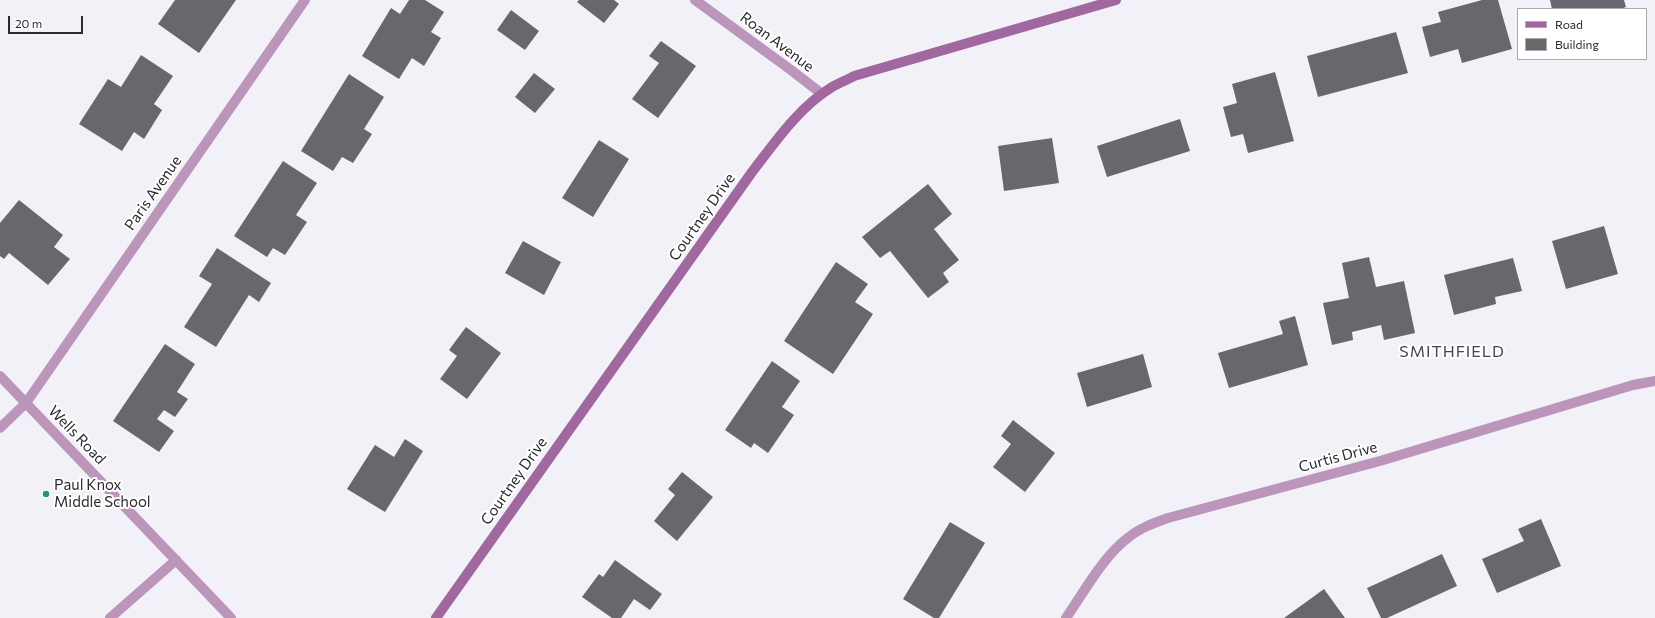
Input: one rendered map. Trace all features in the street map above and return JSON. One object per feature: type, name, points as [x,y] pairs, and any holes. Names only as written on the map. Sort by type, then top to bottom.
[{"type":"street","name":"Paris Avenue","points":[[0,428],[26,403],[213,135],[305,0]]},
{"type":"street","name":"Roan Avenue","points":[[695,0],[822,94]]},
{"type":"street","name":"Courtney Drive","points":[[436,618],[752,172],[796,116],[813,100],[833,86],[854,76],[1116,0]]},
{"type":"street","name":"Wells Road","points":[[0,376],[231,618]]},
{"type":"street","name":"Curtis Drive","points":[[1066,618],[1112,551],[1129,537],[1148,526],[1168,518],[1380,461],[1633,385],[1655,381]]},
{"type":"street","points":[[110,618],[176,560]]},
{"type":"building","points":[[175,0],[236,0],[199,53],[158,24]]},
{"type":"building","points":[[409,0],[425,0],[444,12],[431,32],[441,38],[424,66],[412,58],[399,79],[362,56],[391,8],[400,14]]},
{"type":"building","points":[[579,0],[614,0],[619,4],[604,23],[577,2]]},
{"type":"building","points":[[1482,0],[1498,0],[1512,49],[1462,63],[1458,49],[1430,57],[1422,27],[1441,22],[1438,12]]},
{"type":"building","points":[[1550,0],[1624,0],[1626,7],[1623,8],[1552,8]]},
{"type":"building","points":[[511,10],[539,31],[525,50],[497,30]]},
{"type":"building","points":[[1396,32],[1408,73],[1318,97],[1307,56]]},
{"type":"building","points":[[661,41],[696,66],[658,118],[632,99],[659,63],[649,56]]},
{"type":"building","points":[[141,55],[173,76],[154,104],[162,110],[144,139],[134,132],[122,151],[79,124],[108,79],[121,87]]},
{"type":"building","points":[[1275,72],[1294,141],[1248,153],[1243,134],[1231,137],[1223,107],[1237,103],[1232,84]]},
{"type":"building","points":[[534,73],[555,89],[535,113],[515,97]]},
{"type":"building","points":[[349,74],[384,97],[364,129],[372,134],[353,163],[342,157],[333,171],[301,151]]},
{"type":"building","points":[[1180,119],[1190,151],[1107,177],[1097,146]]},
{"type":"building","points":[[1052,138],[1059,183],[1004,191],[998,146]]},
{"type":"building","points":[[599,140],[629,159],[593,217],[562,198]]},
{"type":"building","points":[[283,161],[317,183],[296,215],[307,222],[285,255],[273,248],[267,257],[234,236]]},
{"type":"building","points":[[928,184],[952,214],[934,229],[959,260],[943,273],[949,282],[928,298],[890,251],[880,258],[862,237]]},
{"type":"building","points":[[19,200],[63,235],[54,247],[70,259],[48,285],[9,253],[4,259],[0,256],[0,223]]},
{"type":"building","points":[[1604,226],[1618,274],[1566,289],[1552,241]]},
{"type":"building","points":[[523,241],[561,262],[544,295],[505,273]]},
{"type":"building","points":[[217,248],[271,283],[259,302],[249,295],[216,347],[184,327],[212,284],[199,276]]},
{"type":"building","points":[[1369,257],[1376,287],[1404,281],[1415,333],[1384,340],[1381,325],[1352,332],[1353,340],[1332,345],[1323,303],[1349,298],[1342,263]]},
{"type":"building","points":[[1513,258],[1522,291],[1495,297],[1496,304],[1454,315],[1444,275]]},
{"type":"building","points":[[836,262],[868,284],[855,302],[873,314],[833,374],[784,341]]},
{"type":"building","points":[[1295,316],[1308,365],[1229,388],[1218,353],[1283,334],[1279,321]]},
{"type":"building","points":[[466,327],[501,353],[467,399],[440,379],[457,356],[449,350]]},
{"type":"building","points":[[165,344],[195,364],[177,392],[188,399],[175,417],[164,410],[157,419],[174,431],[159,452],[113,421]]},
{"type":"building","points":[[1143,354],[1152,387],[1087,407],[1077,373]]},
{"type":"building","points":[[772,361],[800,381],[782,407],[794,415],[768,453],[754,443],[751,448],[725,430]]},
{"type":"building","points":[[1013,420],[1055,453],[1025,492],[993,467],[1011,444],[1001,436]]},
{"type":"building","points":[[405,439],[423,451],[385,512],[347,489],[375,445],[394,457]]},
{"type":"building","points":[[682,472],[713,497],[677,541],[654,521],[675,495],[668,489]]},
{"type":"building","points":[[1541,519],[1561,566],[1497,593],[1482,559],[1524,541],[1518,529]]},
{"type":"building","points":[[950,522],[985,543],[939,618],[934,618],[903,599]]},
{"type":"building","points":[[1442,554],[1457,586],[1387,618],[1381,618],[1367,588]]},
{"type":"building","points":[[615,560],[662,594],[650,610],[634,599],[621,618],[612,618],[582,597],[599,574],[603,577]]},
{"type":"building","points":[[1324,589],[1345,618],[1284,618]]},
{"type":"place","name":"Paul Knox Middle School","points":[[46,494]]},
{"type":"district","name":"SMITHFIELD","points":[[1452,352]]}]
